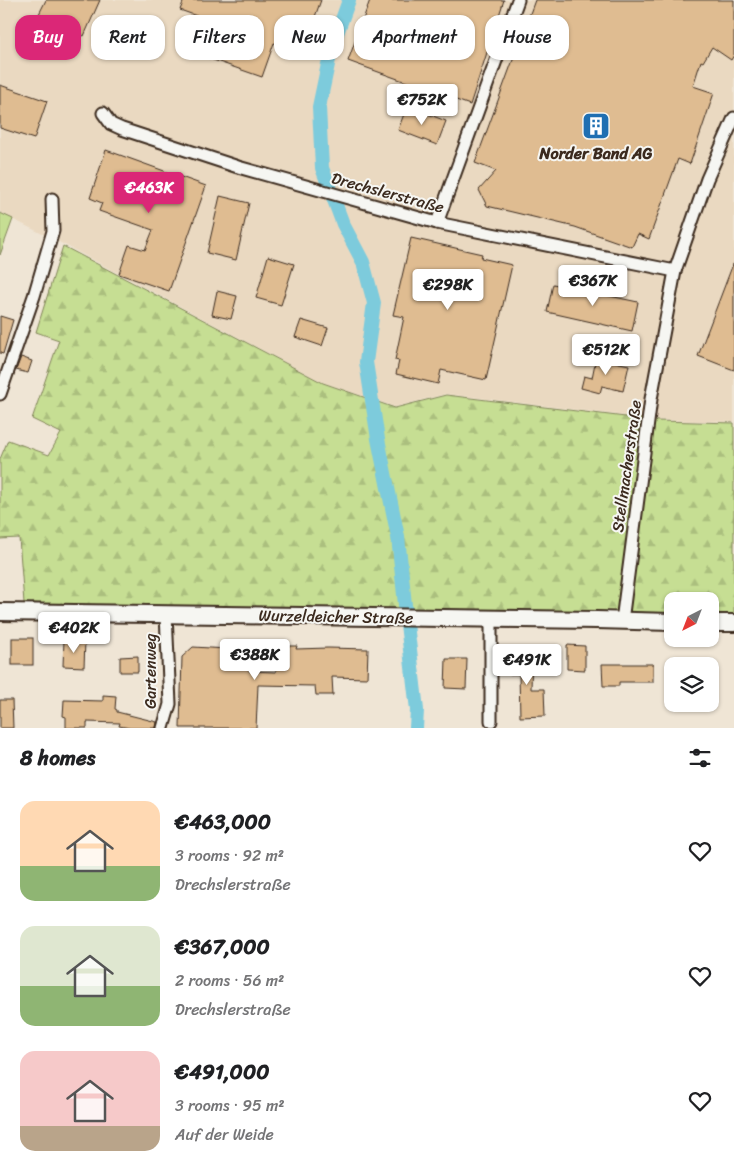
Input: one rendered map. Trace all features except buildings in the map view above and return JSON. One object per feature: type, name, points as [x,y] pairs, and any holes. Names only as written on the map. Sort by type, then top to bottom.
[{"type":"main road","name":"Wurzeldeicher Straße","points":[[0,612],[664,622]]},
{"type":"main road","points":[[719,623],[734,623]]},
{"type":"street","points":[[436,223],[518,0]]},
{"type":"street","name":"Drechslerstraße","points":[[103,113],[111,124],[122,129],[238,168],[436,223],[675,271]]},
{"type":"street","name":"Stellmacherstraße","points":[[622,621],[651,399],[675,271],[707,180],[734,118]]},
{"type":"street","points":[[0,394],[34,296],[53,231],[52,199]]},
{"type":"street","name":"Gartenweg","points":[[163,728],[170,704],[166,614]]},
{"type":"street","points":[[491,618],[492,726]]},
{"type":"shaded area","points":[[0,0],[734,0],[734,422],[658,420],[446,394],[395,407],[324,383],[63,244],[0,213]]},
{"type":"green space","points":[[0,213],[13,219],[0,255]]},
{"type":"green space","points":[[63,246],[323,383],[395,408],[446,395],[658,421],[734,423],[734,615],[719,615],[719,592],[664,592],[664,614],[387,612],[24,603],[19,538],[0,539],[0,459],[8,440],[49,455],[61,433],[32,419],[59,340],[36,332]]},
{"type":"waterway","points":[[349,0],[331,50],[319,107],[322,168],[343,224],[363,262],[374,303],[366,362],[378,439],[398,537],[417,710],[416,728]]},
{"type":"place","name":"Norder Band AG","points":[[596,126]]}]
